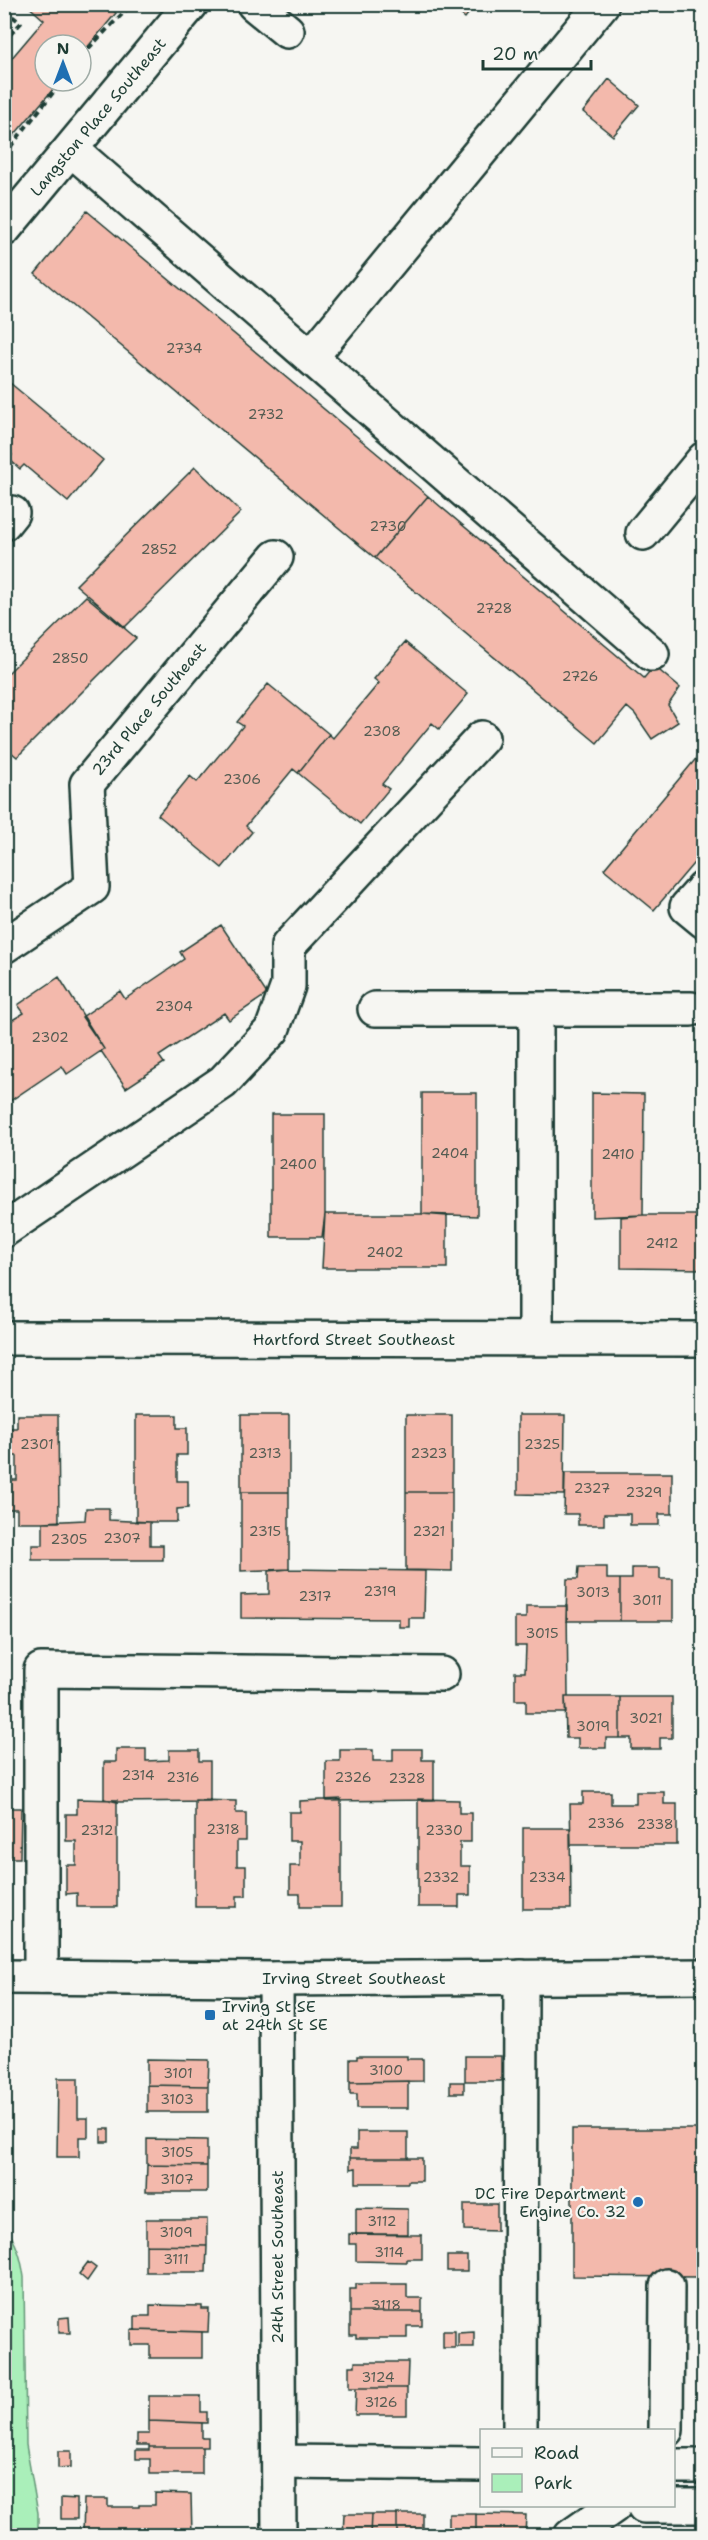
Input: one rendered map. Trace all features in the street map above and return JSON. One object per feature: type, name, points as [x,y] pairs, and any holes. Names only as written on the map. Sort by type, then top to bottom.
[{"type":"street","name":"Langston Place Southeast","points":[[4,229],[191,4]]},
{"type":"street","points":[[254,4],[287,31]]},
{"type":"street","points":[[311,357],[602,4]]},
{"type":"street","points":[[71,149],[652,654]]},
{"type":"street","points":[[643,533],[704,459]]},
{"type":"street","name":"23rd Place Southeast","points":[[4,946],[92,887],[87,784],[276,557]]},
{"type":"street","points":[[4,1230],[223,1083],[272,1030],[288,986],[288,946],[482,738]]},
{"type":"street","points":[[704,888],[687,908],[704,921]]},
{"type":"street","points":[[375,1009],[691,1009]]},
{"type":"street","points":[[536,1009],[536,1339]]},
{"type":"street","name":"Hartford Street Southeast","points":[[4,1338],[704,1340]]},
{"type":"street","points":[[41,1977],[41,1670],[442,1674]]},
{"type":"street","name":"Irving Street Southeast","points":[[4,1977],[704,1976]]},
{"type":"street","points":[[520,2429],[521,1977]]},
{"type":"street","name":"24th Street Southeast","points":[[276,1978],[279,2535]]},
{"type":"street","points":[[666,2429],[667,2286]]},
{"type":"street","points":[[279,2462],[480,2464]]},
{"type":"street","points":[[675,2466],[704,2466]]},
{"type":"street","points":[[675,2506],[696,2506]]},
{"type":"street","points":[[571,2535],[611,2507]]},
{"type":"path","points":[[93,44],[131,5]]},
{"type":"path","points":[[4,10],[21,23],[4,41]]},
{"type":"path","points":[[4,155],[53,93]]},
{"type":"green space","points":[[5,2227],[18,2250],[24,2277],[26,2445],[38,2513],[38,2535],[5,2535]]},
{"type":"building","points":[[26,4],[106,4],[116,13],[93,41],[93,33],[33,33],[33,93],[50,93],[4,147],[4,67],[44,20]]},
{"type":"building","points":[[449,4],[476,4],[465,18]]},
{"type":"building","points":[[609,79],[639,105],[613,136],[583,112]]},
{"type":"building","points":[[87,211],[428,496],[375,558],[35,274]]},
{"type":"building","points":[[4,378],[103,460],[68,502],[24,465],[20,469],[9,459],[12,455],[4,449]]},
{"type":"building","points":[[195,467],[241,512],[125,627],[76,585]]},
{"type":"building","points":[[428,496],[644,678],[654,666],[680,688],[668,705],[678,722],[652,739],[635,714],[627,707],[597,743],[375,558]]},
{"type":"building","points":[[86,596],[136,638],[17,757],[4,746],[4,677]]},
{"type":"building","points":[[405,642],[468,694],[439,729],[432,723],[382,784],[389,789],[360,824],[298,773],[329,734],[333,738],[379,683],[374,679]]},
{"type":"building","points":[[268,684],[329,734],[298,773],[293,769],[246,826],[252,832],[222,868],[158,815],[190,776],[197,782],[243,726],[237,722]]},
{"type":"building","points":[[704,749],[704,851],[654,910],[604,869]]},
{"type":"building","points":[[221,925],[267,994],[229,1020],[224,1013],[159,1056],[164,1063],[126,1088],[101,1051],[104,1049],[82,1017],[120,991],[125,999],[184,959],[180,952]]},
{"type":"building","points":[[59,977],[104,1049],[67,1074],[62,1066],[4,1105],[4,1025],[24,1013],[18,1005]]},
{"type":"building","points":[[422,1093],[477,1093],[477,1216],[422,1214]]},
{"type":"building","points":[[592,1093],[644,1094],[643,1215],[592,1217]]},
{"type":"building","points":[[271,1114],[325,1114],[325,1214],[322,1237],[271,1237]]},
{"type":"building","points":[[325,1214],[447,1216],[447,1268],[322,1268]]},
{"type":"building","points":[[704,1215],[704,1269],[621,1268],[621,1217]]},
{"type":"building","points":[[17,1415],[58,1415],[59,1522],[17,1522],[17,1509],[7,1509],[7,1480],[17,1480],[17,1456],[8,1456],[8,1428],[17,1428]]},
{"type":"building","points":[[136,1415],[177,1415],[177,1428],[187,1428],[187,1455],[177,1455],[177,1481],[188,1481],[188,1508],[177,1509],[177,1522],[136,1522]]},
{"type":"building","points":[[241,1415],[289,1415],[289,1492],[241,1492]]},
{"type":"building","points":[[406,1415],[452,1415],[452,1492],[406,1492]]},
{"type":"building","points":[[518,1415],[565,1415],[564,1495],[518,1494]]},
{"type":"building","points":[[565,1473],[672,1473],[672,1514],[659,1514],[659,1525],[630,1525],[630,1514],[604,1514],[604,1525],[578,1525],[578,1514],[564,1514]]},
{"type":"building","points":[[241,1492],[289,1492],[289,1569],[241,1571]]},
{"type":"building","points":[[406,1492],[452,1492],[452,1571],[406,1570]]},
{"type":"building","points":[[86,1508],[109,1508],[109,1520],[150,1522],[150,1545],[163,1545],[163,1560],[32,1560],[32,1545],[43,1545],[43,1522],[85,1520]]},
{"type":"building","points":[[579,1567],[607,1567],[607,1579],[620,1579],[620,1621],[566,1621],[567,1579],[578,1579]]},
{"type":"building","points":[[632,1568],[660,1568],[660,1579],[673,1579],[673,1621],[620,1621],[620,1579],[632,1579]]},
{"type":"building","points":[[289,1569],[425,1571],[424,1618],[409,1618],[409,1627],[399,1627],[399,1619],[241,1618],[241,1595],[269,1594],[269,1571]]},
{"type":"building","points":[[526,1606],[567,1606],[568,1697],[565,1697],[566,1713],[526,1713],[526,1700],[515,1700],[515,1672],[525,1672],[526,1646],[515,1646],[515,1618],[526,1618]]},
{"type":"building","points":[[565,1697],[620,1697],[620,1738],[606,1738],[606,1748],[578,1748],[578,1738],[566,1738]]},
{"type":"building","points":[[620,1697],[672,1697],[672,1738],[660,1738],[660,1749],[631,1749],[631,1738],[620,1738]]},
{"type":"building","points":[[116,1749],[146,1749],[146,1761],[169,1760],[169,1750],[199,1750],[199,1761],[210,1761],[210,1801],[117,1802],[104,1799],[104,1762],[116,1762]]},
{"type":"building","points":[[393,1749],[422,1749],[422,1760],[434,1760],[434,1800],[326,1801],[326,1761],[340,1761],[340,1750],[373,1750],[373,1761],[393,1761]]},
{"type":"building","points":[[583,1792],[611,1792],[611,1804],[636,1804],[636,1792],[664,1792],[664,1804],[677,1804],[677,1845],[571,1845],[570,1804],[583,1804]]},
{"type":"building","points":[[77,1799],[117,1800],[117,1907],[77,1907],[77,1893],[66,1894],[66,1865],[76,1865],[76,1841],[66,1841],[66,1814],[77,1814]]},
{"type":"building","points":[[341,1799],[341,1907],[300,1907],[300,1894],[290,1894],[290,1866],[300,1866],[300,1841],[289,1841],[289,1812],[300,1812],[300,1801]]},
{"type":"building","points":[[418,1799],[459,1800],[459,1813],[471,1813],[471,1842],[460,1842],[460,1866],[470,1866],[470,1895],[459,1895],[459,1907],[418,1907]]},
{"type":"building","points":[[195,1800],[236,1801],[236,1813],[246,1813],[246,1841],[237,1841],[237,1866],[246,1866],[246,1896],[237,1896],[237,1907],[195,1907]]},
{"type":"building","points":[[4,1808],[21,1808],[20,1858],[4,1858]]},
{"type":"building","points":[[523,1828],[570,1828],[571,1909],[523,1909]]},
{"type":"building","points":[[357,2056],[407,2056],[407,2059],[423,2059],[423,2081],[350,2082],[350,2059],[357,2059]]},
{"type":"building","points":[[465,2056],[501,2056],[501,2081],[465,2081]]},
{"type":"building","points":[[147,2059],[209,2060],[208,2086],[147,2085]]},
{"type":"building","points":[[58,2078],[78,2078],[78,2118],[88,2118],[88,2137],[79,2137],[79,2157],[57,2157]]},
{"type":"building","points":[[408,2081],[408,2108],[357,2108],[357,2094],[350,2094],[350,2082]]},
{"type":"building","points":[[450,2082],[464,2082],[464,2093],[450,2093]]},
{"type":"building","points":[[147,2085],[208,2086],[208,2112],[147,2112]]},
{"type":"building","points":[[101,2129],[109,2129],[109,2142],[101,2142]]},
{"type":"building","name":"DC Fire Department Engine Co. 32","points":[[572,2129],[704,2129],[704,2286],[699,2286],[699,2277],[572,2276]]},
{"type":"building","points":[[357,2132],[408,2132],[408,2158],[350,2158],[350,2149],[357,2149]]},
{"type":"building","points":[[147,2139],[207,2140],[207,2166],[147,2165]]},
{"type":"building","points":[[350,2158],[422,2158],[422,2181],[356,2183],[356,2168],[350,2169]]},
{"type":"building","points":[[147,2165],[207,2166],[207,2192],[146,2192]]},
{"type":"building","points":[[464,2204],[497,2204],[497,2231],[464,2230]]},
{"type":"building","points":[[356,2208],[408,2209],[408,2234],[356,2234]]},
{"type":"building","points":[[146,2219],[207,2219],[207,2246],[146,2245]]},
{"type":"building","points":[[349,2234],[422,2235],[422,2259],[407,2259],[407,2262],[356,2261],[356,2244],[349,2244]]},
{"type":"building","points":[[146,2245],[207,2246],[206,2272],[146,2272]]},
{"type":"building","points":[[447,2256],[467,2256],[467,2271],[447,2271]]},
{"type":"building","points":[[88,2262],[96,2268],[87,2281],[79,2274]]},
{"type":"building","points":[[356,2284],[407,2284],[407,2298],[422,2298],[422,2312],[350,2312],[350,2289],[356,2289]]},
{"type":"building","points":[[150,2305],[202,2306],[202,2309],[209,2309],[208,2332],[135,2330],[135,2316],[150,2316]]},
{"type":"building","points":[[350,2312],[422,2312],[422,2326],[407,2326],[407,2338],[356,2338],[356,2335],[350,2335]]},
{"type":"building","points":[[69,2317],[70,2333],[59,2333],[59,2318]]},
{"type":"building","points":[[131,2330],[202,2332],[202,2358],[150,2358],[150,2345],[131,2345]]},
{"type":"building","points":[[443,2331],[455,2331],[455,2348],[443,2348]]},
{"type":"building","points":[[474,2332],[474,2347],[458,2347],[458,2333]]},
{"type":"building","points":[[355,2362],[408,2362],[407,2388],[349,2388],[349,2366],[355,2366]]},
{"type":"building","points":[[356,2388],[407,2388],[407,2415],[355,2415]]},
{"type":"building","points":[[149,2396],[201,2396],[201,2412],[207,2412],[207,2423],[149,2421]]},
{"type":"building","points":[[149,2421],[202,2423],[202,2438],[208,2438],[208,2447],[137,2445],[137,2434],[149,2434]]},
{"type":"building","points":[[149,2447],[202,2447],[202,2474],[150,2474],[150,2459],[136,2459],[136,2450],[149,2450]]},
{"type":"building","points":[[58,2451],[71,2451],[71,2467],[58,2468]]},
{"type":"building","points":[[155,2493],[191,2494],[192,2536],[83,2536],[84,2499],[108,2499],[108,2507],[139,2507],[139,2505],[155,2505]]},
{"type":"building","points":[[61,2498],[77,2499],[77,2519],[61,2519]]},
{"type":"building","points":[[344,2514],[371,2514],[370,2536],[343,2536]]},
{"type":"building","points":[[371,2514],[397,2514],[397,2536],[370,2536]]},
{"type":"building","points":[[397,2514],[423,2514],[423,2536],[397,2536]]},
{"type":"building","points":[[449,2514],[476,2514],[476,2536],[449,2536]]},
{"type":"building","points":[[476,2514],[526,2515],[525,2536],[476,2536]]},
{"type":"place","name":"Irving St SE at 24th St SE","points":[[210,2015]]},
{"type":"place","name":"DC Fire Department Engine Co. 32","points":[[638,2202]]}]
